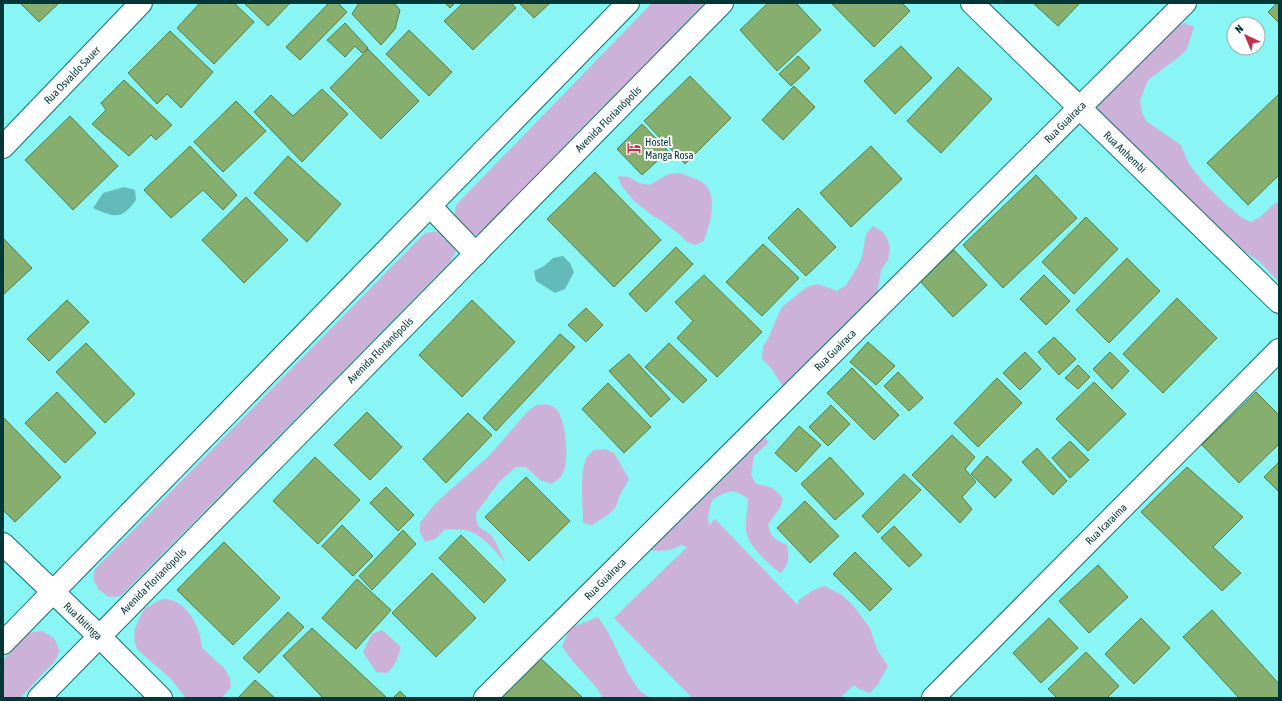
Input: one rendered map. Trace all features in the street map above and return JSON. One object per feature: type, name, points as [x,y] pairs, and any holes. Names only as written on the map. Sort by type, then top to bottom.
[{"type":"street","name":"Rua Osvaldo Sauer","points":[[3,147],[142,3]]},
{"type":"street","points":[[3,643],[628,3]]},
{"type":"street","name":"Avenida Florianópolis","points":[[39,698],[722,3]]},
{"type":"street","name":"Rua Anhembi","points":[[972,3],[1279,302]]},
{"type":"street","name":"Rua Guairaca","points":[[485,698],[1185,3]]},
{"type":"street","points":[[430,206],[476,254]]},
{"type":"street","name":"Rua Icaraima","points":[[933,698],[1279,350]]},
{"type":"street","name":"Rua Ibitinga","points":[[3,544],[161,698]]},
{"type":"shaded area","points":[[652,3],[705,3],[482,234],[470,235],[454,217],[456,205]]},
{"type":"shaded area","points":[[1185,23],[1194,27],[1187,49],[1179,57],[1148,80],[1140,101],[1142,112],[1146,121],[1181,145],[1189,164],[1203,182],[1225,204],[1242,218],[1251,222],[1260,217],[1275,203],[1279,202],[1279,282],[1258,260],[1232,244],[1181,195],[1159,169],[1150,164],[1137,148],[1125,143],[1098,111],[1098,100],[1173,28]]},
{"type":"shaded area","points":[[680,173],[701,181],[707,187],[712,201],[711,218],[704,241],[695,245],[687,242],[679,234],[634,201],[621,185],[618,176],[629,177],[639,183],[649,185],[669,174]]},
{"type":"shaded area","points":[[873,226],[883,232],[888,240],[890,250],[888,260],[881,271],[876,301],[792,386],[782,385],[771,368],[762,359],[763,346],[769,337],[782,307],[807,287],[818,284],[837,291],[846,285],[862,257],[866,234]]},
{"type":"shaded area","points":[[438,231],[449,238],[456,251],[450,262],[121,596],[109,597],[99,590],[93,579],[95,569],[425,233]]},
{"type":"shaded area","points":[[546,404],[554,407],[559,412],[562,419],[566,438],[566,464],[562,475],[552,484],[540,480],[526,467],[516,467],[500,481],[476,513],[479,527],[493,537],[505,563],[482,538],[470,532],[445,529],[435,539],[425,542],[420,532],[420,523],[433,506],[490,455],[527,412],[536,405]]},
{"type":"shaded area","points":[[762,435],[769,442],[754,456],[751,475],[756,484],[772,488],[783,499],[780,508],[768,524],[770,532],[774,538],[787,545],[788,557],[786,566],[781,573],[759,554],[750,542],[746,530],[748,499],[743,495],[734,492],[727,492],[713,499],[708,518],[709,525],[715,519],[798,605],[799,600],[815,589],[825,586],[842,595],[852,604],[870,628],[877,649],[888,666],[878,684],[870,693],[859,689],[854,685],[840,698],[692,698],[614,618],[687,547],[681,545],[676,548],[662,551],[642,549]]},
{"type":"shaded area","points":[[605,449],[614,453],[629,479],[619,497],[616,507],[609,514],[592,525],[583,523],[582,479],[585,462],[594,450]]},
{"type":"shaded area","points":[[162,599],[172,600],[180,604],[190,614],[200,634],[202,648],[224,668],[230,678],[231,687],[222,698],[186,698],[170,678],[137,649],[134,639],[135,628],[144,609]]},
{"type":"shaded area","points":[[598,617],[609,634],[629,675],[640,691],[650,698],[603,698],[594,684],[575,664],[562,646],[570,628]]},
{"type":"shaded area","points":[[382,630],[401,647],[396,662],[387,673],[376,672],[363,652],[372,634]]},
{"type":"shaded area","points":[[42,631],[54,638],[60,651],[54,662],[20,698],[3,698],[3,660],[29,633]]},
{"type":"water","points":[[124,187],[135,190],[136,200],[126,211],[121,214],[112,215],[93,208],[103,193]]},
{"type":"water","points":[[563,256],[570,263],[574,272],[565,289],[555,293],[536,281],[534,271],[544,266],[553,258]]},
{"type":"building","points":[[20,3],[59,3],[39,22]]},
{"type":"building","points":[[200,3],[234,3],[254,22],[214,64],[177,28]]},
{"type":"building","points":[[244,3],[290,3],[268,26]]},
{"type":"building","points":[[329,3],[338,3],[347,12],[300,60],[286,47]]},
{"type":"building","points":[[359,3],[394,3],[400,10],[395,29],[381,45],[352,14]]},
{"type":"building","points":[[445,3],[455,3],[450,8]]},
{"type":"building","points":[[463,3],[511,3],[516,8],[473,50],[444,21]]},
{"type":"building","points":[[519,3],[550,3],[534,18]]},
{"type":"building","points":[[768,3],[796,3],[821,30],[777,71],[740,30]]},
{"type":"building","points":[[831,3],[902,3],[910,11],[874,47]]},
{"type":"building","points":[[1033,3],[1080,3],[1058,26]]},
{"type":"building","points":[[1277,3],[1279,3],[1279,23],[1268,12]]},
{"type":"building","points":[[345,23],[368,48],[362,53],[355,46],[345,57],[327,40]]},
{"type":"building","points":[[409,30],[452,72],[429,96],[386,54]]},
{"type":"building","points":[[170,31],[213,72],[181,108],[167,94],[157,104],[128,73]]},
{"type":"building","points":[[901,46],[932,78],[895,114],[864,81]]},
{"type":"building","points":[[368,49],[419,101],[381,139],[330,88]]},
{"type":"building","points":[[798,56],[810,68],[791,86],[779,74]]},
{"type":"building","points":[[958,67],[992,99],[941,153],[907,121]]},
{"type":"building","points":[[690,76],[731,118],[685,164],[644,121]]},
{"type":"building","points":[[124,80],[172,125],[156,140],[151,135],[129,156],[92,124],[106,110],[101,103]]},
{"type":"building","points":[[794,86],[815,107],[783,140],[762,120]]},
{"type":"building","points":[[322,89],[348,114],[302,162],[254,112],[271,95],[293,116]]},
{"type":"building","points":[[1279,94],[1279,175],[1248,205],[1207,163]]},
{"type":"building","points":[[236,101],[266,131],[223,172],[194,142]]},
{"type":"building","points":[[70,116],[118,166],[73,210],[25,160]]},
{"type":"building","points":[[642,124],[668,151],[642,175],[617,149]]},
{"type":"building","points":[[190,146],[237,195],[223,210],[203,190],[171,218],[144,190]]},
{"type":"building","points":[[871,146],[902,179],[851,227],[820,193]]},
{"type":"building","points":[[288,156],[341,204],[307,242],[254,193]]},
{"type":"building","points":[[595,172],[661,240],[614,287],[547,219]]},
{"type":"building","points":[[1036,175],[1077,218],[1003,288],[963,245]]},
{"type":"building","points":[[246,197],[288,240],[244,283],[202,240]]},
{"type":"building","points":[[798,208],[836,247],[806,276],[768,238]]},
{"type":"building","points":[[1086,217],[1118,249],[1074,294],[1042,262]]},
{"type":"building","points":[[3,238],[32,268],[3,295]]},
{"type":"building","points":[[763,244],[799,278],[762,316],[726,282]]},
{"type":"building","points":[[676,247],[693,264],[646,312],[629,294]]},
{"type":"building","points":[[954,250],[987,285],[953,317],[920,281]]},
{"type":"building","points":[[1127,258],[1160,291],[1109,343],[1076,310]]},
{"type":"building","points":[[704,275],[762,332],[717,377],[677,338],[693,321],[675,302]]},
{"type":"building","points":[[1044,275],[1070,301],[1046,325],[1020,299]]},
{"type":"building","points":[[1177,298],[1217,338],[1163,393],[1123,354]]},
{"type":"building","points":[[67,300],[89,322],[49,361],[27,339]]},
{"type":"building","points":[[472,300],[515,342],[462,397],[419,355]]},
{"type":"building","points":[[586,308],[603,325],[586,342],[568,325]]},
{"type":"building","points":[[560,334],[575,347],[496,431],[483,418]]},
{"type":"building","points":[[1054,337],[1076,359],[1059,375],[1038,352]]},
{"type":"building","points":[[868,342],[895,366],[876,385],[850,362]]},
{"type":"building","points":[[86,343],[135,394],[105,423],[56,372]]},
{"type":"building","points":[[669,343],[707,380],[683,403],[645,367]]},
{"type":"building","points":[[1025,352],[1041,369],[1020,390],[1003,373]]},
{"type":"building","points":[[1110,352],[1129,371],[1112,389],[1093,369]]},
{"type":"building","points":[[629,354],[670,399],[651,417],[609,371]]},
{"type":"building","points":[[1078,365],[1090,377],[1078,389],[1065,378]]},
{"type":"building","points":[[852,368],[899,415],[874,440],[827,393]]},
{"type":"building","points":[[898,372],[923,398],[909,411],[884,386]]},
{"type":"building","points":[[997,378],[1022,403],[978,447],[954,423]]},
{"type":"building","points":[[1094,382],[1126,414],[1088,451],[1056,419]]},
{"type":"building","points":[[608,383],[651,427],[624,453],[582,409]]},
{"type":"building","points":[[57,392],[96,433],[65,463],[25,423]]},
{"type":"building","points":[[1256,392],[1279,415],[1279,444],[1239,483],[1202,445]]},
{"type":"building","points":[[831,405],[850,424],[828,446],[809,427]]},
{"type":"building","points":[[367,412],[402,447],[370,480],[334,445]]},
{"type":"building","points":[[468,413],[492,435],[446,483],[423,459]]},
{"type":"building","points":[[3,417],[61,477],[15,522],[3,510]]},
{"type":"building","points":[[799,426],[821,445],[796,472],[775,453]]},
{"type":"building","points":[[952,435],[975,457],[965,469],[976,482],[962,497],[972,509],[960,523],[912,475]]},
{"type":"building","points":[[1070,441],[1089,460],[1070,478],[1052,458]]},
{"type":"building","points":[[1037,448],[1067,481],[1053,495],[1022,462]]},
{"type":"building","points":[[987,456],[1012,480],[995,498],[971,474]]},
{"type":"building","points":[[315,457],[360,500],[318,544],[273,501]]},
{"type":"building","points":[[830,457],[864,494],[835,520],[801,484]]},
{"type":"building","points":[[1279,462],[1279,492],[1264,477]]},
{"type":"building","points":[[1187,467],[1243,517],[1213,547],[1241,573],[1222,591],[1141,512]]},
{"type":"building","points":[[904,474],[921,490],[878,533],[862,516]]},
{"type":"building","points":[[526,477],[570,521],[529,561],[485,517]]},
{"type":"building","points":[[386,487],[414,515],[398,531],[370,503]]},
{"type":"building","points":[[805,501],[839,536],[810,563],[777,528]]},
{"type":"building","points":[[342,525],[373,556],[353,576],[322,546]]},
{"type":"building","points":[[894,526],[922,555],[909,567],[881,538]]},
{"type":"building","points":[[403,530],[416,544],[372,590],[359,576]]},
{"type":"building","points":[[461,535],[506,580],[484,603],[439,558]]},
{"type":"building","points":[[224,542],[280,598],[233,645],[177,590]]},
{"type":"building","points":[[855,552],[892,589],[870,611],[833,574]]},
{"type":"building","points":[[1098,565],[1128,597],[1089,633],[1059,601]]},
{"type":"building","points":[[432,573],[476,618],[436,657],[392,613]]},
{"type":"building","points":[[357,579],[391,610],[356,649],[322,618]]},
{"type":"building","points":[[1212,610],[1279,684],[1279,698],[1239,698],[1183,637]]},
{"type":"building","points":[[288,612],[304,627],[259,673],[243,658]]},
{"type":"building","points":[[1049,618],[1078,648],[1041,683],[1013,653]]},
{"type":"building","points":[[1141,618],[1170,648],[1134,684],[1105,654]]},
{"type":"building","points":[[312,628],[387,698],[323,698],[283,656]]},
{"type":"building","points":[[1086,652],[1119,686],[1107,698],[1057,698],[1048,689]]},
{"type":"building","points":[[536,654],[583,698],[495,698]]},
{"type":"building","points":[[255,680],[275,698],[238,698]]},
{"type":"building","points":[[400,691],[407,698],[393,698]]},
{"type":"place","name":"Hostel Manga Rosa","points":[[634,148]]}]
